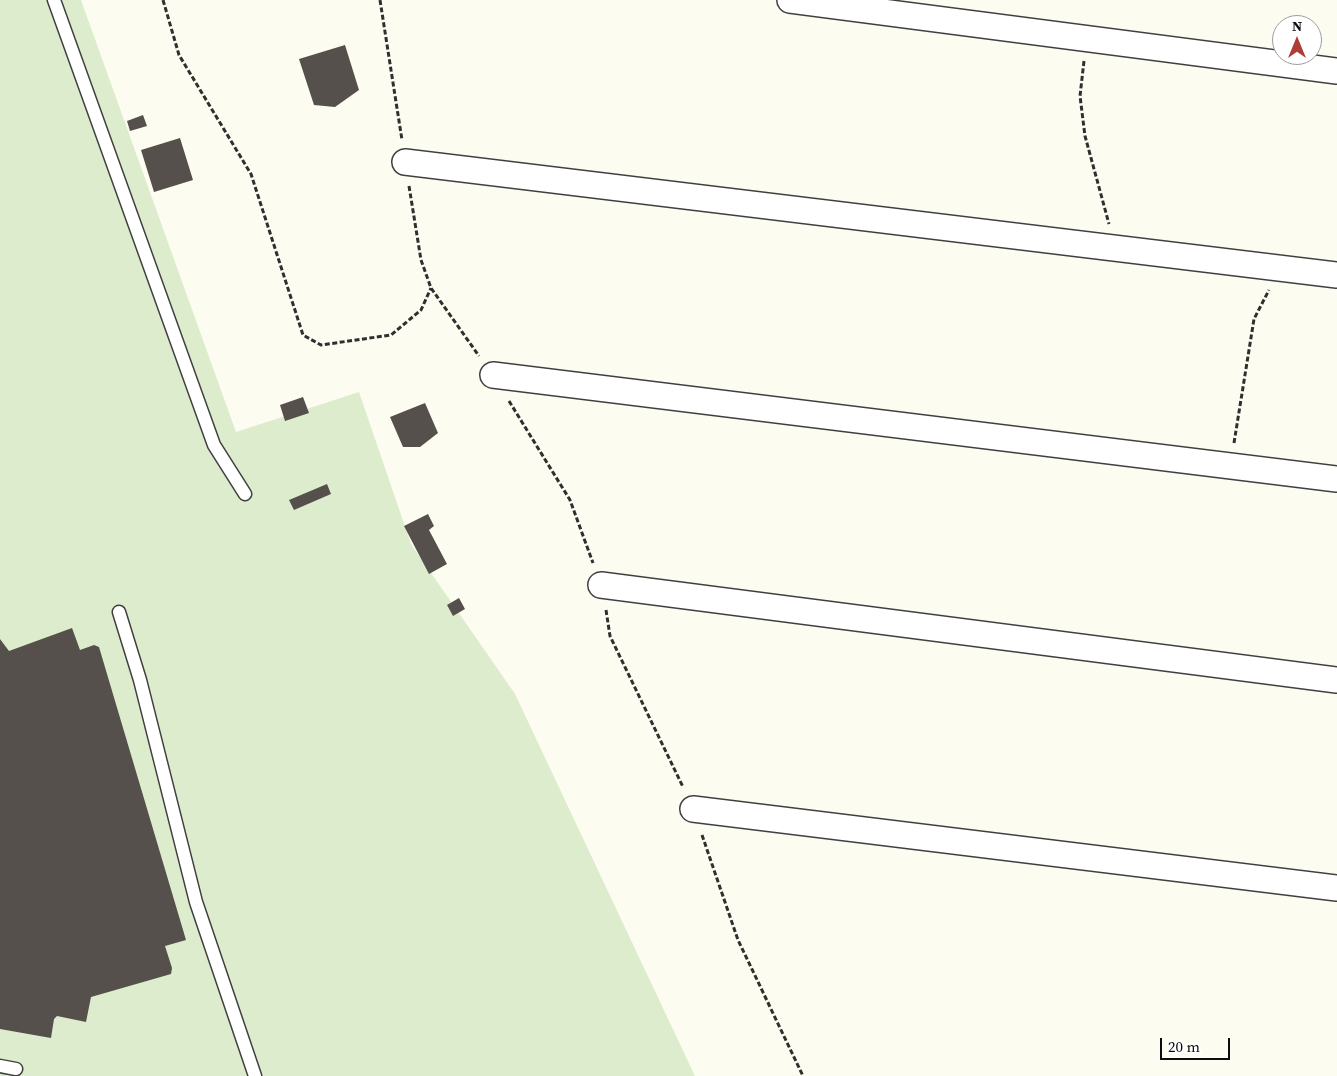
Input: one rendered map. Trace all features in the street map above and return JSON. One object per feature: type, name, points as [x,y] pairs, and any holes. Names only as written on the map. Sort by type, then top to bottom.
[{"type":"street","points":[[790,0],[1337,71]]},
{"type":"street","points":[[405,162],[1337,276]]},
{"type":"street","points":[[493,375],[1337,479]]},
{"type":"street","points":[[602,585],[1337,680]]},
{"type":"street","points":[[693,808],[1337,888]]},
{"type":"lane","points":[[54,0],[214,445],[245,494]]},
{"type":"lane","points":[[119,612],[140,680],[196,902],[255,1076]]},
{"type":"lane","points":[[0,1066],[16,1069]]},
{"type":"path","points":[[163,0],[179,55],[251,174],[303,335],[321,345],[391,335],[420,310],[431,288]]},
{"type":"path","points":[[380,0],[421,260],[431,288],[493,375],[570,500],[602,585],[610,636],[693,808],[738,940],[803,1076]]},
{"type":"path","points":[[1087,38],[1080,96],[1085,136],[1116,249]]},
{"type":"path","points":[[1231,466],[1254,319],[1268,292],[1288,270]]},
{"type":"green space","points":[[0,0],[81,0],[236,432],[359,392],[411,544],[515,694],[695,1076],[0,1076]]},
{"type":"building","points":[[345,45],[359,90],[335,107],[314,105],[299,59]]},
{"type":"building","points":[[143,115],[147,126],[130,131],[127,121]]},
{"type":"building","points":[[180,138],[193,180],[154,192],[141,150]]},
{"type":"building","points":[[303,397],[309,413],[285,421],[280,405]]},
{"type":"building","points":[[425,403],[438,433],[420,447],[403,447],[390,417]]},
{"type":"building","points":[[327,484],[331,494],[294,510],[289,500]]},
{"type":"building","points":[[428,514],[434,526],[429,530],[447,564],[429,574],[404,526]]},
{"type":"building","points":[[459,598],[465,609],[453,616],[447,605]]},
{"type":"building","points":[[72,628],[80,650],[94,645],[99,647],[186,940],[165,946],[172,968],[171,974],[91,997],[86,1022],[57,1016],[54,1019],[51,1038],[0,1029],[0,639],[9,651]]}]
